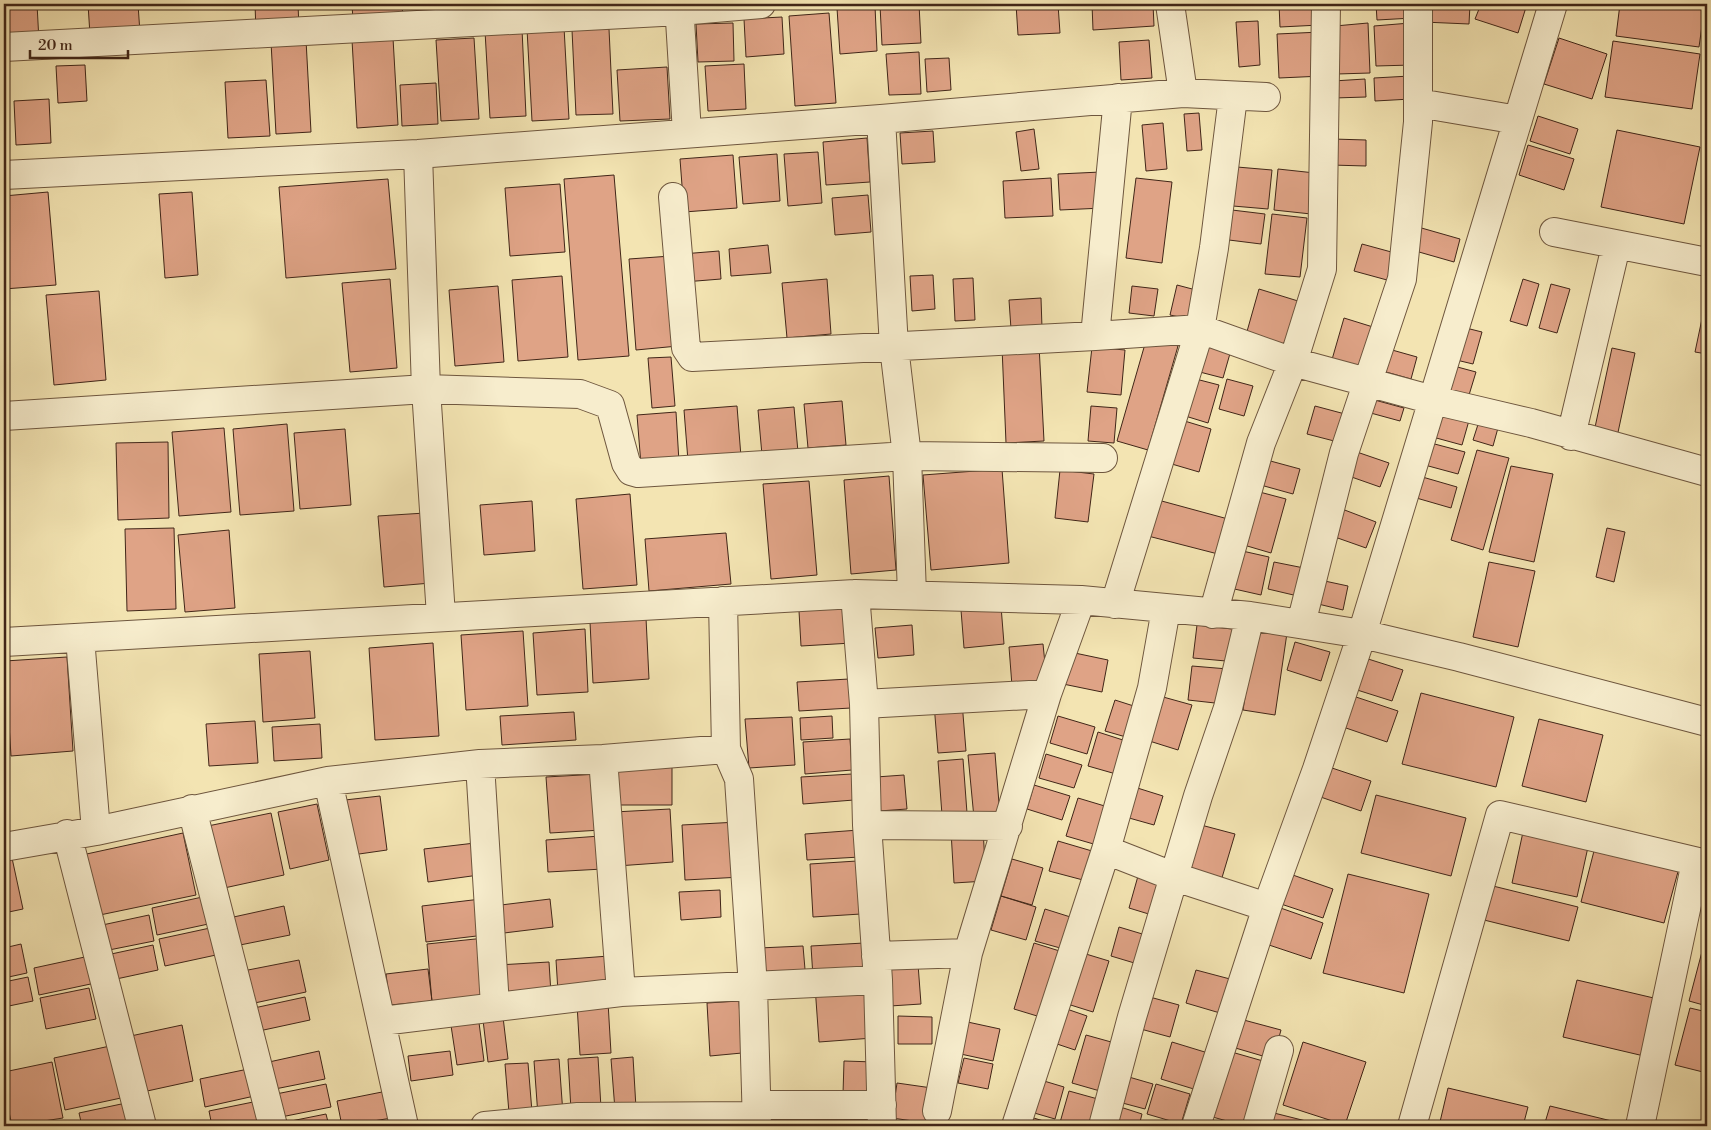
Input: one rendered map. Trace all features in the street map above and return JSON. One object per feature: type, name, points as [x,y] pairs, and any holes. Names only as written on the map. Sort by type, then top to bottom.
[{"type":"street","points":[[4,47],[760,4]]},
{"type":"street","points":[[1170,4],[1183,93]]},
{"type":"street","points":[[1213,614],[1261,443],[1293,362],[1322,269],[1326,4]]},
{"type":"street","points":[[1301,624],[1344,454],[1402,279],[1418,103],[1418,4]]},
{"type":"street","points":[[1196,1126],[1267,907],[1317,770],[1362,634],[1553,4]]},
{"type":"street","points":[[680,8],[687,133]]},
{"type":"street","points":[[4,174],[418,154],[881,119],[1183,93],[1233,97],[1266,97]]},
{"type":"street","points":[[1115,604],[1200,328],[1214,248],[1233,97]]},
{"type":"street","points":[[1095,336],[1118,98]]},
{"type":"street","points":[[1418,103],[1518,120]]},
{"type":"street","points":[[881,119],[894,347],[907,456],[912,594]]},
{"type":"street","points":[[418,154],[426,389],[441,616]]},
{"type":"street","points":[[673,197],[686,348],[692,357],[1095,336],[1200,328],[1293,362],[1433,400],[1531,423],[1571,436],[1707,472]]},
{"type":"street","points":[[1554,232],[1616,246],[1707,262]]},
{"type":"street","points":[[1571,436],[1616,246]]},
{"type":"street","points":[[4,416],[426,389],[580,394],[610,405],[626,463],[631,472],[638,473],[907,456],[1102,458]]},
{"type":"street","points":[[4,642],[856,594],[1081,600],[1250,616],[1362,634],[1459,657],[1707,722]]},
{"type":"street","points":[[485,1126],[578,1117],[882,1115],[877,968],[867,825],[864,704],[856,594]]},
{"type":"street","points":[[937,1111],[968,953],[1047,694],[1081,600]]},
{"type":"street","points":[[723,602],[726,749],[739,779],[753,988],[757,1116]]},
{"type":"street","points":[[1016,1126],[1106,850],[1152,688],[1166,609]]},
{"type":"street","points":[[1103,1126],[1132,1017],[1228,708],[1250,616]]},
{"type":"street","points":[[80,638],[96,831]]},
{"type":"street","points":[[864,704],[1047,694]]},
{"type":"street","points":[[4,847],[67,834],[96,831],[328,781],[480,764],[603,759],[726,749]]},
{"type":"street","points":[[603,759],[621,992]]},
{"type":"street","points":[[480,764],[495,1006]]},
{"type":"street","points":[[328,781],[404,1126]]},
{"type":"street","points":[[192,809],[273,1126]]},
{"type":"street","points":[[1412,1126],[1500,815],[1702,863],[1640,1126]]},
{"type":"street","points":[[867,825],[1008,826]]},
{"type":"street","points":[[67,834],[142,1126]]},
{"type":"street","points":[[1106,850],[1174,877],[1267,907]]},
{"type":"street","points":[[382,1021],[621,992],[753,988],[968,953]]},
{"type":"street","points":[[1257,1126],[1279,1050]]},
{"type":"building","points":[[4,4],[37,4],[39,41],[4,43]]},
{"type":"building","points":[[88,4],[138,4],[140,33],[90,35]]},
{"type":"building","points":[[255,4],[298,4],[299,29],[256,32]]},
{"type":"building","points":[[352,4],[402,4],[403,19],[353,21]]},
{"type":"building","points":[[919,4],[921,43],[882,45],[880,5]]},
{"type":"building","points":[[1016,4],[1058,4],[1060,33],[1018,35]]},
{"type":"building","points":[[1092,4],[1153,4],[1154,26],[1093,30]]},
{"type":"building","points":[[1279,4],[1318,4],[1320,25],[1280,27]]},
{"type":"building","points":[[1376,4],[1412,4],[1413,18],[1377,20]]},
{"type":"building","points":[[1424,4],[1470,4],[1469,24],[1423,22]]},
{"type":"building","points":[[1481,4],[1527,4],[1518,33],[1475,19]]},
{"type":"building","points":[[1620,4],[1705,4],[1699,47],[1616,36]]},
{"type":"building","points":[[875,6],[877,51],[840,54],[837,8]]},
{"type":"building","points":[[829,13],[836,103],[795,106],[789,16]]},
{"type":"building","points":[[782,17],[784,54],[746,57],[744,19]]},
{"type":"building","points":[[1258,21],[1260,65],[1239,67],[1236,22]]},
{"type":"building","points":[[733,23],[734,61],[698,62],[696,24]]},
{"type":"building","points":[[1368,23],[1370,73],[1337,74],[1335,26]]},
{"type":"building","points":[[1410,23],[1412,65],[1376,66],[1374,26]]},
{"type":"building","points":[[564,27],[569,119],[532,121],[527,29]]},
{"type":"building","points":[[522,29],[526,116],[490,118],[485,31]]},
{"type":"building","points":[[609,29],[613,114],[576,115],[572,30]]},
{"type":"building","points":[[1321,32],[1323,76],[1279,78],[1277,34]]},
{"type":"building","points":[[393,38],[398,125],[357,128],[352,40]]},
{"type":"building","points":[[474,38],[479,119],[441,121],[436,40]]},
{"type":"building","points":[[1559,38],[1607,54],[1592,99],[1544,84]]},
{"type":"building","points":[[306,40],[311,132],[276,134],[271,42]]},
{"type":"building","points":[[1149,40],[1152,78],[1121,80],[1119,42]]},
{"type":"building","points":[[1613,41],[1700,54],[1692,109],[1605,97]]},
{"type":"building","points":[[919,52],[921,94],[889,95],[886,54]]},
{"type":"building","points":[[949,58],[951,90],[927,92],[925,59]]},
{"type":"building","points":[[744,64],[746,109],[708,111],[705,66]]},
{"type":"building","points":[[85,65],[87,101],[58,103],[56,66]]},
{"type":"building","points":[[667,67],[670,119],[620,121],[617,70]]},
{"type":"building","points":[[1410,76],[1411,99],[1375,101],[1374,78]]},
{"type":"building","points":[[1365,79],[1366,97],[1334,98],[1333,81]]},
{"type":"building","points":[[266,80],[270,136],[228,138],[225,82]]},
{"type":"building","points":[[436,83],[438,124],[402,126],[400,85]]},
{"type":"building","points":[[49,99],[51,143],[16,145],[14,101]]},
{"type":"building","points":[[1199,113],[1202,150],[1187,151],[1184,114]]},
{"type":"building","points":[[1538,116],[1578,129],[1570,154],[1530,141]]},
{"type":"building","points":[[1163,123],[1167,169],[1146,171],[1142,125]]},
{"type":"building","points":[[1034,129],[1039,169],[1021,171],[1016,132]]},
{"type":"building","points":[[1617,130],[1700,147],[1684,224],[1601,207]]},
{"type":"building","points":[[933,131],[935,162],[902,164],[900,133]]},
{"type":"building","points":[[867,138],[870,182],[826,185],[823,142]]},
{"type":"building","points":[[1333,139],[1366,140],[1366,166],[1331,165]]},
{"type":"building","points":[[1528,145],[1574,159],[1564,190],[1519,175]]},
{"type":"building","points":[[818,152],[822,203],[788,206],[784,154]]},
{"type":"building","points":[[777,154],[780,201],[743,204],[739,157]]},
{"type":"building","points":[[733,155],[737,208],[684,212],[680,159]]},
{"type":"building","points":[[1237,167],[1272,170],[1268,209],[1233,206]]},
{"type":"building","points":[[1278,169],[1315,173],[1311,214],[1274,210]]},
{"type":"building","points":[[1101,172],[1103,208],[1060,210],[1058,174]]},
{"type":"building","points":[[614,175],[629,356],[578,360],[564,179]]},
{"type":"building","points":[[1051,178],[1053,216],[1005,218],[1003,181]]},
{"type":"building","points":[[1136,178],[1172,182],[1162,263],[1126,258]]},
{"type":"building","points":[[388,179],[396,269],[286,278],[279,187]]},
{"type":"building","points":[[560,184],[565,252],[510,256],[505,188]]},
{"type":"building","points":[[48,192],[56,285],[4,289],[4,196]]},
{"type":"building","points":[[192,192],[198,275],[165,278],[159,194]]},
{"type":"building","points":[[868,195],[871,232],[835,235],[832,198]]},
{"type":"building","points":[[1232,210],[1265,214],[1261,244],[1229,240]]},
{"type":"building","points":[[1272,214],[1307,218],[1300,277],[1265,274]]},
{"type":"building","points":[[1418,227],[1460,239],[1454,262],[1412,250]]},
{"type":"building","points":[[1362,244],[1395,253],[1387,280],[1354,271]]},
{"type":"building","points":[[768,245],[771,273],[731,276],[729,249]]},
{"type":"building","points":[[719,251],[721,279],[684,282],[682,254]]},
{"type":"building","points":[[671,256],[678,346],[636,350],[629,259]]},
{"type":"building","points":[[933,275],[935,309],[912,311],[910,276]]},
{"type":"building","points":[[562,276],[568,357],[518,361],[512,280]]},
{"type":"building","points":[[973,278],[975,320],[955,321],[953,279]]},
{"type":"building","points":[[390,279],[397,368],[350,372],[342,283]]},
{"type":"building","points":[[827,279],[831,334],[787,338],[782,283]]},
{"type":"building","points":[[1523,279],[1539,284],[1527,326],[1510,321]]},
{"type":"building","points":[[1551,284],[1570,289],[1557,333],[1539,328]]},
{"type":"building","points":[[1177,285],[1196,290],[1189,319],[1170,315]]},
{"type":"building","points":[[498,286],[504,362],[455,366],[449,290]]},
{"type":"building","points":[[1132,286],[1158,289],[1154,316],[1129,313]]},
{"type":"building","points":[[1259,289],[1298,301],[1285,346],[1246,335]]},
{"type":"building","points":[[99,291],[106,380],[54,385],[46,295]]},
{"type":"building","points":[[1707,295],[1707,354],[1695,352]]},
{"type":"building","points":[[1041,298],[1042,328],[1011,329],[1009,300]]},
{"type":"building","points":[[1344,318],[1373,327],[1360,372],[1331,363]]},
{"type":"building","points":[[1458,326],[1482,332],[1473,364],[1448,358]]},
{"type":"building","points":[[1147,337],[1178,346],[1148,450],[1117,441]]},
{"type":"building","points":[[1200,341],[1231,350],[1223,378],[1192,370]]},
{"type":"building","points":[[1039,345],[1044,441],[1006,443],[1002,347]]},
{"type":"building","points":[[1092,347],[1125,350],[1121,395],[1087,392]]},
{"type":"building","points":[[1385,348],[1417,357],[1411,379],[1379,370]]},
{"type":"building","points":[[1612,348],[1635,353],[1617,437],[1594,432]]},
{"type":"building","points":[[671,357],[675,406],[652,408],[648,358]]},
{"type":"building","points":[[1450,365],[1476,372],[1469,395],[1443,388]]},
{"type":"building","points":[[1192,378],[1219,385],[1208,423],[1182,415]]},
{"type":"building","points":[[1227,379],[1253,386],[1244,416],[1219,409]]},
{"type":"building","points":[[1371,399],[1404,408],[1400,421],[1367,412]]},
{"type":"building","points":[[842,401],[846,445],[808,448],[804,404]]},
{"type":"building","points":[[737,406],[741,457],[688,461],[684,410]]},
{"type":"building","points":[[1091,406],[1117,408],[1114,443],[1088,441]]},
{"type":"building","points":[[1315,406],[1345,414],[1338,442],[1307,434]]},
{"type":"building","points":[[794,407],[798,452],[762,455],[758,410]]},
{"type":"building","points":[[1436,408],[1470,417],[1462,445],[1429,436]]},
{"type":"building","points":[[676,412],[679,462],[641,465],[637,415]]},
{"type":"building","points":[[1482,412],[1501,417],[1493,446],[1473,440]]},
{"type":"building","points":[[1178,419],[1211,429],[1199,472],[1165,462]]},
{"type":"building","points":[[287,424],[294,511],[240,515],[233,429]]},
{"type":"building","points":[[224,428],[231,512],[179,516],[172,432]]},
{"type":"building","points":[[345,429],[351,505],[300,509],[294,433]]},
{"type":"building","points":[[168,442],[169,518],[118,520],[116,443]]},
{"type":"building","points":[[1427,442],[1465,452],[1458,474],[1421,464]]},
{"type":"building","points":[[1351,450],[1389,463],[1380,487],[1343,474]]},
{"type":"building","points":[[1477,450],[1509,458],[1483,550],[1451,540]]},
{"type":"building","points":[[1263,459],[1300,469],[1293,494],[1257,484]]},
{"type":"building","points":[[1511,466],[1553,474],[1534,562],[1489,552]]},
{"type":"building","points":[[1002,469],[1009,563],[931,570],[923,475]]},
{"type":"building","points":[[1060,470],[1094,474],[1088,522],[1055,518]]},
{"type":"building","points":[[889,476],[896,570],[851,574],[844,480]]},
{"type":"building","points":[[1419,476],[1457,487],[1451,508],[1413,497]]},
{"type":"building","points":[[809,481],[817,575],[771,579],[763,484]]},
{"type":"building","points":[[1252,490],[1286,499],[1271,553],[1237,543]]},
{"type":"building","points":[[630,494],[637,585],[583,589],[576,499]]},
{"type":"building","points":[[1158,500],[1228,519],[1218,554],[1148,536]]},
{"type":"building","points":[[532,501],[535,551],[484,555],[480,505]]},
{"type":"building","points":[[1342,509],[1376,522],[1366,548],[1332,536]]},
{"type":"building","points":[[425,513],[431,583],[384,587],[378,516]]},
{"type":"building","points":[[174,528],[176,609],[127,611],[125,529]]},
{"type":"building","points":[[1607,528],[1625,532],[1614,582],[1596,577]]},
{"type":"building","points":[[229,530],[235,608],[185,612],[178,535]]},
{"type":"building","points":[[726,533],[731,584],[649,591],[645,539]]},
{"type":"building","points":[[1238,550],[1269,557],[1261,595],[1230,588]]},
{"type":"building","points":[[1274,562],[1309,569],[1302,597],[1268,589]]},
{"type":"building","points":[[1489,562],[1535,571],[1518,647],[1473,637]]},
{"type":"building","points":[[1320,580],[1348,586],[1343,610],[1314,603]]},
{"type":"building","points":[[1001,606],[1004,644],[964,648],[961,610]]},
{"type":"building","points":[[850,607],[852,643],[801,646],[799,611]]},
{"type":"building","points":[[646,618],[649,679],[593,683],[590,622]]},
{"type":"building","points":[[912,625],[914,655],[878,658],[875,628]]},
{"type":"building","points":[[1197,625],[1241,630],[1237,662],[1193,658]]},
{"type":"building","points":[[1256,628],[1287,633],[1275,715],[1243,710]]},
{"type":"building","points":[[585,629],[588,692],[537,695],[533,633]]},
{"type":"building","points":[[523,631],[528,706],[466,710],[461,635]]},
{"type":"building","points":[[1295,642],[1330,652],[1321,681],[1287,670]]},
{"type":"building","points":[[433,643],[439,736],[375,740],[369,648]]},
{"type":"building","points":[[1043,644],[1047,683],[1012,686],[1009,647]]},
{"type":"building","points":[[310,651],[315,718],[263,722],[259,654]]},
{"type":"building","points":[[1070,652],[1108,660],[1102,692],[1063,684]]},
{"type":"building","points":[[67,657],[73,751],[11,756],[5,661]]},
{"type":"building","points":[[1365,658],[1403,670],[1392,701],[1354,689]]},
{"type":"building","points":[[1192,666],[1228,669],[1224,704],[1188,700]]},
{"type":"building","points":[[849,679],[851,708],[799,711],[797,682]]},
{"type":"building","points":[[1421,693],[1514,717],[1496,787],[1402,764]]},
{"type":"building","points":[[1156,695],[1192,705],[1178,750],[1143,739]]},
{"type":"building","points":[[1353,696],[1398,711],[1387,742],[1343,727]]},
{"type":"building","points":[[1115,700],[1143,709],[1133,739],[1105,731]]},
{"type":"building","points":[[962,702],[966,751],[938,753],[934,704]]},
{"type":"building","points":[[574,712],[576,740],[502,745],[500,716]]},
{"type":"building","points":[[832,716],[833,738],[801,740],[800,718]]},
{"type":"building","points":[[1058,716],[1095,727],[1087,754],[1050,743]]},
{"type":"building","points":[[792,717],[795,765],[749,768],[745,719]]},
{"type":"building","points":[[1539,719],[1603,735],[1586,802],[1522,786]]},
{"type":"building","points":[[255,721],[258,763],[209,766],[206,724]]},
{"type":"building","points":[[320,724],[322,758],[274,761],[272,727]]},
{"type":"building","points":[[1098,732],[1126,741],[1116,774],[1088,766]]},
{"type":"building","points":[[850,739],[852,770],[805,774],[803,742]]},
{"type":"building","points":[[995,753],[1000,816],[974,818],[968,755]]},
{"type":"building","points":[[1046,754],[1082,765],[1074,788],[1039,778]]},
{"type":"building","points":[[963,759],[967,813],[942,815],[938,761]]},
{"type":"building","points":[[1323,765],[1371,781],[1361,811],[1312,794]]},
{"type":"building","points":[[672,766],[672,805],[616,805],[616,767]]},
{"type":"building","points":[[599,774],[602,830],[550,833],[546,777]]},
{"type":"building","points":[[852,774],[854,800],[803,804],[801,777]]},
{"type":"building","points":[[904,775],[907,809],[879,811],[876,777]]},
{"type":"building","points":[[1034,785],[1070,796],[1062,820],[1027,809]]},
{"type":"building","points":[[1131,786],[1163,796],[1154,825],[1122,816]]},
{"type":"building","points":[[1376,795],[1466,818],[1451,876],[1361,853]]},
{"type":"building","points":[[380,796],[387,850],[352,855],[345,800]]},
{"type":"building","points":[[1078,798],[1108,807],[1097,845],[1066,836]]},
{"type":"building","points":[[317,804],[329,860],[290,869],[278,812]]},
{"type":"building","points":[[670,809],[673,862],[617,866],[614,812]]},
{"type":"building","points":[[271,813],[284,875],[215,890],[203,827]]},
{"type":"building","points":[[738,822],[742,877],[685,880],[682,825]]},
{"type":"building","points":[[1201,825],[1235,834],[1221,881],[1187,871]]},
{"type":"building","points":[[983,829],[986,881],[954,883],[951,831]]},
{"type":"building","points":[[859,830],[860,857],[807,860],[805,834]]},
{"type":"building","points":[[1523,832],[1588,847],[1577,897],[1512,883]]},
{"type":"building","points":[[183,833],[196,895],[95,916],[82,855]]},
{"type":"building","points":[[600,836],[603,869],[548,872],[546,840]]},
{"type":"building","points":[[1058,841],[1092,851],[1083,880],[1049,871]]},
{"type":"building","points":[[475,843],[479,875],[428,882],[424,849]]},
{"type":"building","points":[[1595,847],[1679,868],[1664,923],[1581,902]]},
{"type":"building","points":[[12,858],[23,909],[4,913],[4,860]]},
{"type":"building","points":[[1012,859],[1043,868],[1032,905],[1001,896]]},
{"type":"building","points":[[857,861],[861,914],[813,917],[810,864]]},
{"type":"building","points":[[1287,873],[1333,889],[1323,918],[1278,903]]},
{"type":"building","points":[[1348,874],[1429,894],[1404,993],[1323,973]]},
{"type":"building","points":[[1138,876],[1162,883],[1152,915],[1129,908]]},
{"type":"building","points":[[1493,886],[1578,907],[1569,941],[1484,920]]},
{"type":"building","points":[[720,890],[721,917],[681,920],[679,892]]},
{"type":"building","points":[[207,896],[213,923],[157,935],[152,908]]},
{"type":"building","points":[[1001,896],[1036,907],[1026,940],[991,930]]},
{"type":"building","points":[[481,899],[485,935],[426,942],[422,906]]},
{"type":"building","points":[[550,899],[553,927],[504,933],[501,905]]},
{"type":"building","points":[[284,906],[290,935],[235,946],[229,918]]},
{"type":"building","points":[[1275,906],[1323,923],[1311,959],[1263,943]]},
{"type":"building","points":[[1045,909],[1080,920],[1071,951],[1035,941]]},
{"type":"building","points":[[149,915],[154,941],[99,952],[93,927]]},
{"type":"building","points":[[1119,927],[1149,936],[1141,965],[1111,956]]},
{"type":"building","points":[[210,928],[216,955],[165,966],[159,939]]},
{"type":"building","points":[[485,938],[491,996],[432,1002],[427,944]]},
{"type":"building","points":[[864,943],[866,974],[813,977],[811,946]]},
{"type":"building","points":[[1034,943],[1066,953],[1047,1019],[1014,1009]]},
{"type":"building","points":[[21,944],[27,973],[4,978],[4,948]]},
{"type":"building","points":[[1704,944],[1707,944],[1707,1006],[1689,1001]]},
{"type":"building","points":[[153,945],[158,970],[107,981],[102,956]]},
{"type":"building","points":[[803,946],[806,981],[762,983],[759,948]]},
{"type":"building","points":[[1076,951],[1109,961],[1093,1012],[1061,1002]]},
{"type":"building","points":[[94,955],[100,982],[39,995],[34,968]]},
{"type":"building","points":[[609,956],[611,988],[558,992],[556,960]]},
{"type":"building","points":[[299,960],[306,992],[250,1004],[243,971]]},
{"type":"building","points":[[549,962],[551,994],[499,997],[498,965]]},
{"type":"building","points":[[918,964],[921,1004],[890,1006],[887,967]]},
{"type":"building","points":[[428,969],[432,1001],[390,1005],[386,974]]},
{"type":"building","points":[[1196,970],[1230,979],[1220,1013],[1186,1003]]},
{"type":"building","points":[[28,977],[33,1001],[4,1007],[4,982]]},
{"type":"building","points":[[1577,980],[1658,999],[1644,1056],[1563,1037]]},
{"type":"building","points":[[869,983],[873,1038],[819,1042],[815,986]]},
{"type":"building","points":[[89,988],[96,1019],[46,1029],[40,998]]},
{"type":"building","points":[[1146,996],[1179,1005],[1170,1037],[1137,1028]]},
{"type":"building","points":[[305,997],[310,1020],[259,1031],[254,1008]]},
{"type":"building","points":[[739,1001],[742,1053],[710,1056],[707,1003]]},
{"type":"building","points":[[608,1002],[611,1053],[580,1055],[577,1004]]},
{"type":"building","points":[[1058,1006],[1087,1016],[1075,1050],[1045,1040]]},
{"type":"building","points":[[1690,1008],[1707,1012],[1707,1073],[1675,1065]]},
{"type":"building","points":[[478,1015],[484,1061],[457,1065],[450,1019]]},
{"type":"building","points":[[898,1016],[932,1017],[932,1044],[898,1044]]},
{"type":"building","points":[[503,1017],[508,1059],[488,1062],[483,1020]]},
{"type":"building","points":[[1240,1019],[1281,1030],[1273,1059],[1232,1047]]},
{"type":"building","points":[[963,1021],[1000,1029],[993,1061],[956,1053]]},
{"type":"building","points":[[182,1025],[193,1081],[138,1093],[126,1037]]},
{"type":"building","points":[[1086,1035],[1122,1045],[1107,1093],[1072,1083]]},
{"type":"building","points":[[1172,1042],[1208,1053],[1197,1090],[1161,1079]]},
{"type":"building","points":[[1303,1042],[1366,1062],[1345,1125],[1283,1105]]},
{"type":"building","points":[[110,1046],[121,1098],[65,1110],[54,1058]]},
{"type":"building","points":[[319,1051],[325,1079],[275,1089],[269,1062]]},
{"type":"building","points":[[450,1051],[453,1075],[411,1081],[408,1056]]},
{"type":"building","points":[[1228,1051],[1270,1063],[1245,1126],[1209,1116]]},
{"type":"building","points":[[598,1057],[601,1108],[571,1110],[568,1059]]},
{"type":"building","points":[[633,1057],[636,1108],[615,1110],[611,1059]]},
{"type":"building","points":[[964,1058],[993,1064],[988,1089],[958,1083]]},
{"type":"building","points":[[559,1059],[563,1114],[538,1116],[534,1061]]},
{"type":"building","points":[[844,1061],[875,1062],[874,1095],[843,1094]]},
{"type":"building","points":[[52,1062],[63,1118],[12,1126],[4,1088],[4,1072]]},
{"type":"building","points":[[528,1063],[532,1112],[509,1113],[505,1064]]},
{"type":"building","points":[[253,1068],[259,1095],[205,1107],[200,1079]]},
{"type":"building","points":[[1122,1075],[1153,1084],[1145,1109],[1115,1101]]},
{"type":"building","points":[[1034,1078],[1064,1087],[1055,1119],[1024,1110]]},
{"type":"building","points":[[897,1083],[932,1088],[927,1123],[892,1118]]},
{"type":"building","points":[[326,1084],[331,1107],[281,1117],[276,1094]]},
{"type":"building","points":[[1156,1084],[1190,1094],[1181,1124],[1147,1114]]},
{"type":"building","points":[[1448,1088],[1528,1107],[1523,1126],[1439,1126]]},
{"type":"building","points":[[392,1090],[398,1117],[342,1126],[337,1101]]},
{"type":"building","points":[[1069,1091],[1105,1101],[1098,1126],[1059,1126]]},
{"type":"building","points":[[258,1101],[264,1126],[212,1126],[209,1111]]},
{"type":"building","points":[[126,1103],[131,1126],[82,1126],[79,1113]]},
{"type":"building","points":[[1114,1105],[1142,1114],[1139,1126],[1108,1126]]},
{"type":"building","points":[[1550,1106],[1620,1123],[1619,1126],[1544,1126]]},
{"type":"building","points":[[1266,1111],[1322,1125],[1322,1126],[1262,1126]]},
{"type":"building","points":[[326,1114],[329,1126],[286,1126],[286,1122]]},
{"type":"building","points":[[819,1114],[819,1126],[769,1126],[769,1115]]},
{"type":"building","points":[[1024,1115],[1050,1123],[1049,1126],[1021,1126]]},
{"type":"building","points":[[828,1124],[852,1124],[852,1126],[828,1126]]}]
